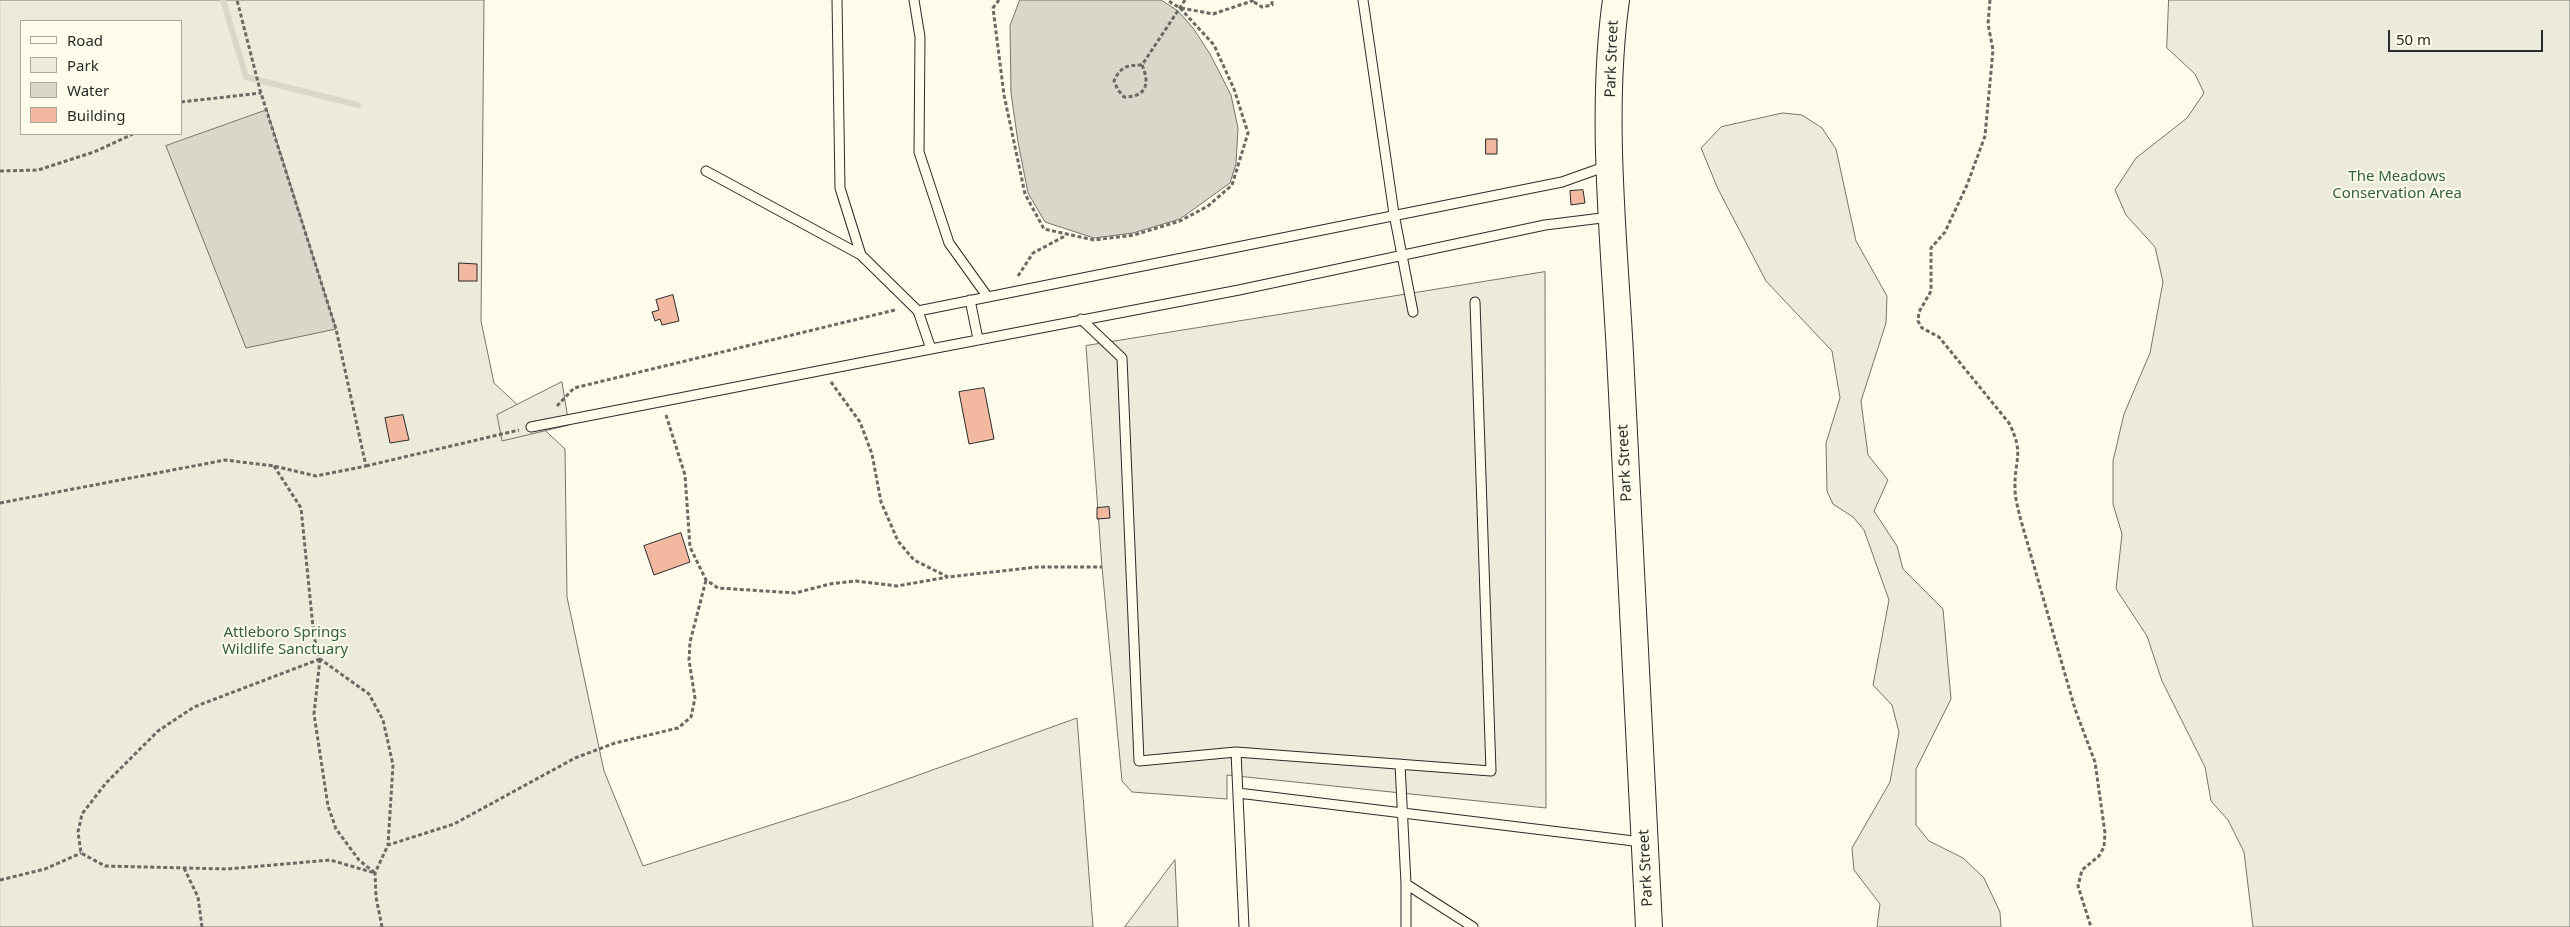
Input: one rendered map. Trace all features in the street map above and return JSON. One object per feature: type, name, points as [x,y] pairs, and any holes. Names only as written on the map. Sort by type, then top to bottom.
[{"type":"main road","name":"Park Street","points":[[1616,0],[1612,30],[1610,76],[1611,164],[1649,927]]},
{"type":"lane","points":[[838,0],[840,188],[861,255]]},
{"type":"lane","points":[[914,0],[920,38],[919,152],[949,243],[987,296]]},
{"type":"lane","points":[[1363,0],[1394,214],[1414,312]]},
{"type":"lane","points":[[918,311],[1394,214],[1562,182],[1611,164]]},
{"type":"lane","points":[[706,171],[861,255],[918,311],[931,349]]},
{"type":"lane","points":[[531,427],[1081,319],[1239,290],[1545,225],[1613,216]]},
{"type":"lane","points":[[970,300],[978,339]]},
{"type":"lane","points":[[1081,319],[1122,358],[1139,761],[1236,752],[1491,771],[1475,302]]},
{"type":"lane","points":[[1236,752],[1244,927]]},
{"type":"lane","points":[[1400,764],[1406,884],[1406,927]]},
{"type":"lane","points":[[1238,793],[1644,842]]},
{"type":"lane","points":[[1406,884],[1473,927]]},
{"type":"path","points":[[237,0],[261,93],[336,329],[366,466]]},
{"type":"path","points":[[999,0],[993,8],[1004,95],[1025,194],[1044,229],[1065,236],[1094,240],[1134,236],[1180,221],[1208,206],[1232,186],[1248,133],[1234,89],[1214,45],[1180,8],[1168,0]]},
{"type":"path","points":[[1142,65],[1147,76],[1146,85],[1141,93],[1133,97],[1124,97],[1114,81],[1118,70],[1125,67],[1142,65],[1185,0]]},
{"type":"path","points":[[1180,8],[1212,14],[1254,1],[1262,7],[1272,5],[1272,0]]},
{"type":"path","points":[[1990,0],[1988,24],[1993,50],[1985,136],[1967,186],[1945,232],[1931,248],[1931,291],[1919,312],[1918,321],[1922,328],[1939,337],[2009,423],[2016,437],[2019,454],[2015,489],[2020,517],[2075,709],[2095,762],[2105,833],[2104,847],[2099,856],[2082,870],[2078,886],[2091,927]]},
{"type":"path","points":[[182,102],[261,93]]},
{"type":"path","points":[[0,172],[38,170],[94,152],[131,135]]},
{"type":"path","points":[[1012,280],[1033,253],[1065,236]]},
{"type":"path","points":[[0,503],[225,460],[274,466],[316,476],[366,466],[531,427],[546,418],[574,388],[873,317],[889,310],[918,311]]},
{"type":"path","points":[[822,370],[860,422],[872,454],[882,502],[898,542],[914,560],[948,577]]},
{"type":"path","points":[[662,402],[686,474],[690,547],[706,580],[718,588],[795,592],[830,584],[856,581],[898,586],[948,577],[1037,567],[1102,567]]},
{"type":"path","points":[[274,466],[301,508],[314,637],[320,659],[314,714],[328,806],[336,829],[359,860],[374,873]]},
{"type":"path","points":[[388,845],[454,824],[583,755],[615,743],[678,728],[691,717],[695,698],[689,660],[690,642],[706,580]]},
{"type":"path","points":[[320,659],[369,694],[383,720],[393,765],[388,845],[374,873],[376,898],[382,927]]},
{"type":"path","points":[[81,853],[78,832],[82,814],[106,783],[158,730],[194,707],[320,659]]},
{"type":"path","points":[[81,853],[105,866],[227,869],[330,860],[374,873]]},
{"type":"path","points":[[0,880],[45,869],[81,853]]},
{"type":"path","points":[[184,868],[198,897],[202,927]]},
{"type":"green space","name":"Attleboro Springs Wildlife Sanctuary","points":[[0,0],[484,0],[481,321],[494,383],[565,449],[567,597],[604,771],[643,866],[849,800],[1077,718],[1093,927],[0,927]]},
{"type":"green space","name":"The Meadows Conservation Area","points":[[2169,0],[2570,0],[2570,927],[2253,927],[2244,852],[2228,820],[2211,801],[2205,767],[2162,681],[2147,636],[2116,589],[2122,534],[2113,504],[2113,461],[2124,414],[2150,353],[2163,282],[2155,247],[2126,215],[2115,190],[2136,158],[2187,118],[2204,93],[2195,74],[2167,48]]},
{"type":"green space","points":[[1783,113],[1802,115],[1822,128],[1836,149],[1856,241],[1887,296],[1886,323],[1861,401],[1868,455],[1888,480],[1874,511],[1897,546],[1903,569],[1943,609],[1951,699],[1916,769],[1916,825],[1929,841],[1963,858],[1984,878],[2000,912],[2001,927],[1877,927],[1880,904],[1854,870],[1852,848],[1890,782],[1899,732],[1892,705],[1873,685],[1889,600],[1864,530],[1853,517],[1833,504],[1827,491],[1826,443],[1840,398],[1832,351],[1766,281],[1718,189],[1701,148],[1721,127]]},
{"type":"green space","points":[[1175,860],[1178,927],[1125,927]]},
{"type":"shaded area","points":[[1545,272],[1546,808],[1227,775],[1227,799],[1132,792],[1122,781],[1102,567],[1086,346]]},
{"type":"shaded area","points":[[562,382],[569,425],[502,441],[497,415]]},
{"type":"water","points":[[1020,0],[1161,0],[1178,11],[1193,28],[1210,54],[1231,95],[1238,128],[1236,164],[1230,183],[1180,219],[1133,233],[1094,238],[1045,222],[1028,193],[1011,93],[1010,26]]},
{"type":"water","points":[[267,110],[336,329],[246,348],[166,146]]},
{"type":"building","points":[[1486,139],[1497,139],[1497,154],[1486,154]]},
{"type":"building","points":[[1583,190],[1585,203],[1571,205],[1570,191]]},
{"type":"building","points":[[459,263],[477,264],[477,281],[459,281]]},
{"type":"building","points":[[673,295],[679,321],[662,325],[660,319],[655,321],[652,312],[659,310],[656,300]]},
{"type":"building","points":[[984,388],[994,439],[969,444],[959,392]]},
{"type":"building","points":[[403,415],[409,440],[390,443],[385,418]]},
{"type":"building","points":[[1109,507],[1110,518],[1097,519],[1097,508]]},
{"type":"building","points":[[681,533],[690,562],[654,575],[644,546]]},
{"type":"waterway","points":[[223,0],[246,77],[358,105]]}]
